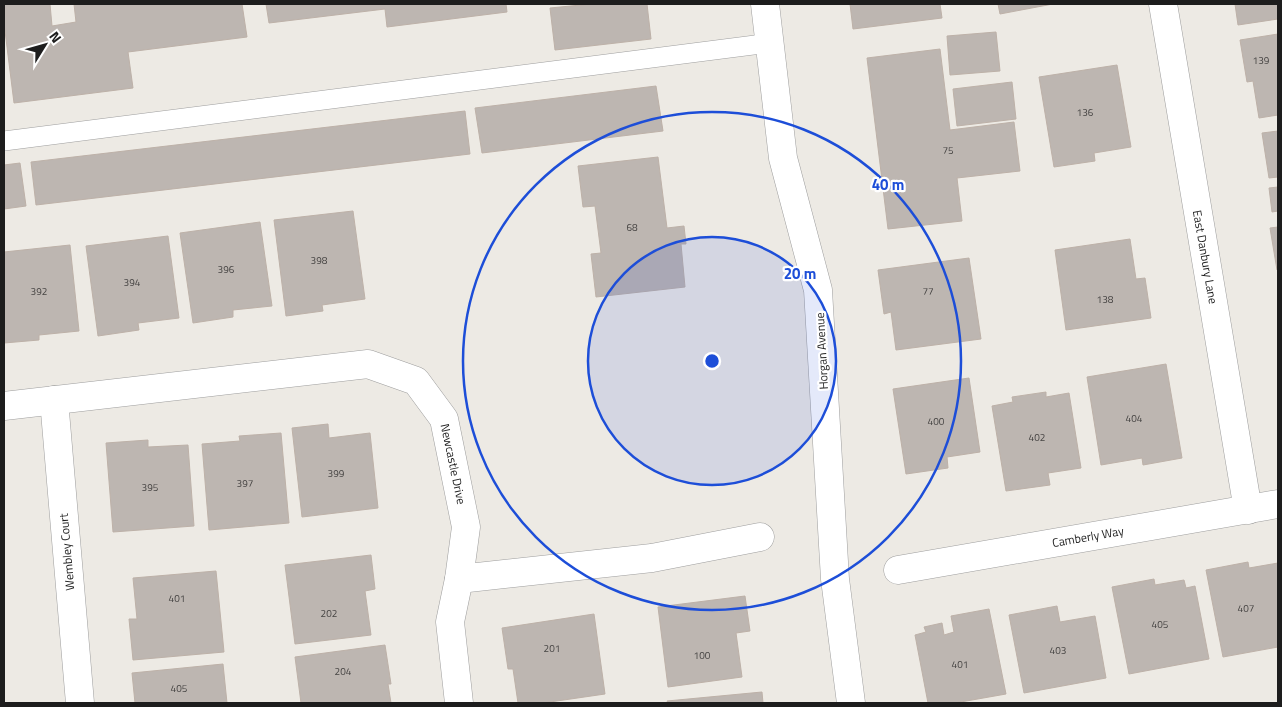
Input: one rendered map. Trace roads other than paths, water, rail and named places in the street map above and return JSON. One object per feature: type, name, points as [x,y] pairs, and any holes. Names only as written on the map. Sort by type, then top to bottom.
[{"type":"street","name":"Horgan Avenue","points":[[765,4],[783,158],[818,290],[835,579],[851,703]]},
{"type":"street","name":"East Danbury Lane","points":[[1162,4],[1248,510]]},
{"type":"street","name":"Newcastle Drive","points":[[4,406],[368,364],[416,381],[444,419],[466,527],[459,579],[450,622],[459,703]]},
{"type":"street","name":"Wembley Court","points":[[54,400],[80,703]]},
{"type":"street","name":"Camberly Way","points":[[898,570],[1278,504]]},
{"type":"street","points":[[459,579],[652,558],[760,537]]},
{"type":"lane","points":[[4,141],[770,43]]}]
